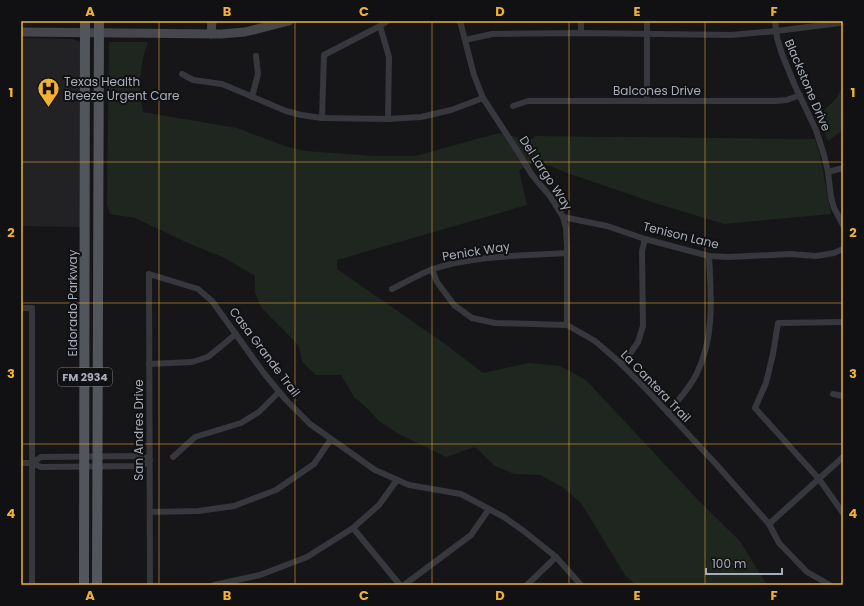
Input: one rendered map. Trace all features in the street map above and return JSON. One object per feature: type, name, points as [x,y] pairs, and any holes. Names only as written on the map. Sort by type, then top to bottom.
[{"type":"main road","name":"Eldorado Parkway","points":[[84,585],[85,21]]},
{"type":"main road","name":"FM 2934","points":[[97,585],[99,21]]},
{"type":"main road","points":[[211,34],[212,21]]},
{"type":"main road","points":[[21,32],[211,34],[245,32],[289,21]]},
{"type":"main road","points":[[85,170],[98,170]]},
{"type":"street","points":[[322,118],[324,55],[387,21]]},
{"type":"street","name":"Del Largo Way","points":[[460,21],[474,75],[483,98],[532,176],[550,196],[563,217],[566,228],[567,253],[567,325]]},
{"type":"street","points":[[581,21],[581,33]]},
{"type":"street","points":[[647,21],[647,101]]},
{"type":"street","name":"Blackstone Drive","points":[[775,21],[777,38],[782,54],[816,130],[828,172],[834,208],[843,225]]},
{"type":"street","points":[[466,40],[492,34],[581,33],[731,35],[776,31],[841,22]]},
{"type":"street","points":[[380,26],[389,57],[388,119]]},
{"type":"street","points":[[252,97],[258,74],[256,56]]},
{"type":"street","points":[[182,74],[193,80],[222,84],[286,111],[300,115],[322,118],[388,119],[427,115],[451,110],[483,98]]},
{"type":"street","name":"Balcones Drive","points":[[513,106],[528,101],[775,101],[787,100],[800,95]]},
{"type":"street","points":[[828,172],[843,168]]},
{"type":"street","name":"Tenison Lane","points":[[563,217],[607,226],[645,239],[709,256],[728,257],[791,254],[816,256],[834,253],[843,249]]},
{"type":"street","points":[[621,364],[638,342],[643,326],[642,251],[645,239]]},
{"type":"street","name":"Penick Way","points":[[392,289],[432,269],[493,257],[567,253]]},
{"type":"street","points":[[668,413],[689,387],[697,374],[705,354],[709,338],[712,303],[709,256]]},
{"type":"street","name":"La Cantera Trail","points":[[432,269],[438,282],[454,305],[472,318],[495,323],[567,325],[595,341],[621,364],[715,463],[769,524],[779,543],[807,572],[830,585]]},
{"type":"street","name":"Casa Grande Trail","points":[[149,274],[173,280],[198,289],[212,301],[279,392],[310,424],[375,470],[409,485],[461,494],[504,517],[556,557],[581,585]]},
{"type":"street","name":"San Andres Drive","points":[[149,274],[150,585]]},
{"type":"street","points":[[21,308],[32,308],[32,585]]},
{"type":"street","points":[[843,322],[778,323],[766,383],[754,408],[819,479],[843,513]]},
{"type":"street","points":[[149,364],[192,362],[208,357],[236,334]]},
{"type":"street","points":[[173,457],[195,437],[241,423],[259,412],[279,392]]},
{"type":"street","points":[[833,394],[843,396]]},
{"type":"street","points":[[150,512],[198,511],[234,506],[276,490],[314,464],[331,439]]},
{"type":"street","points":[[21,463],[32,463],[41,467],[84,462],[142,456],[150,460],[142,466],[97,461],[84,462],[41,457],[32,463]]},
{"type":"street","points":[[769,524],[843,457]]},
{"type":"street","points":[[214,585],[260,575],[307,557],[353,528],[379,505],[397,480]]},
{"type":"street","points":[[404,585],[471,535],[489,509]]},
{"type":"street","points":[[353,528],[400,585]]},
{"type":"street","points":[[527,585],[556,557]]},
{"type":"shaded area","points":[[21,38],[73,39],[80,42],[80,227],[21,226]]},
{"type":"shaded area","points":[[109,42],[148,42],[143,58],[139,85],[143,112],[237,128],[285,146],[305,151],[375,156],[415,156],[499,133],[530,140],[536,136],[815,139],[820,155],[831,214],[724,224],[658,204],[537,161],[519,170],[527,205],[337,260],[337,269],[448,346],[483,373],[529,363],[560,366],[586,380],[699,501],[740,541],[767,585],[636,585],[625,575],[581,503],[562,487],[540,475],[514,474],[495,466],[475,447],[446,457],[397,433],[378,420],[354,397],[341,375],[316,375],[302,362],[299,346],[261,307],[255,293],[255,276],[225,258],[190,244],[135,218],[110,214],[107,204]]},
{"type":"shaded area","points":[[843,86],[843,130],[828,141],[818,116],[836,99]]},
{"type":"place","name":"Texas Health Breeze Urgent Care","points":[[49,108]]}]
